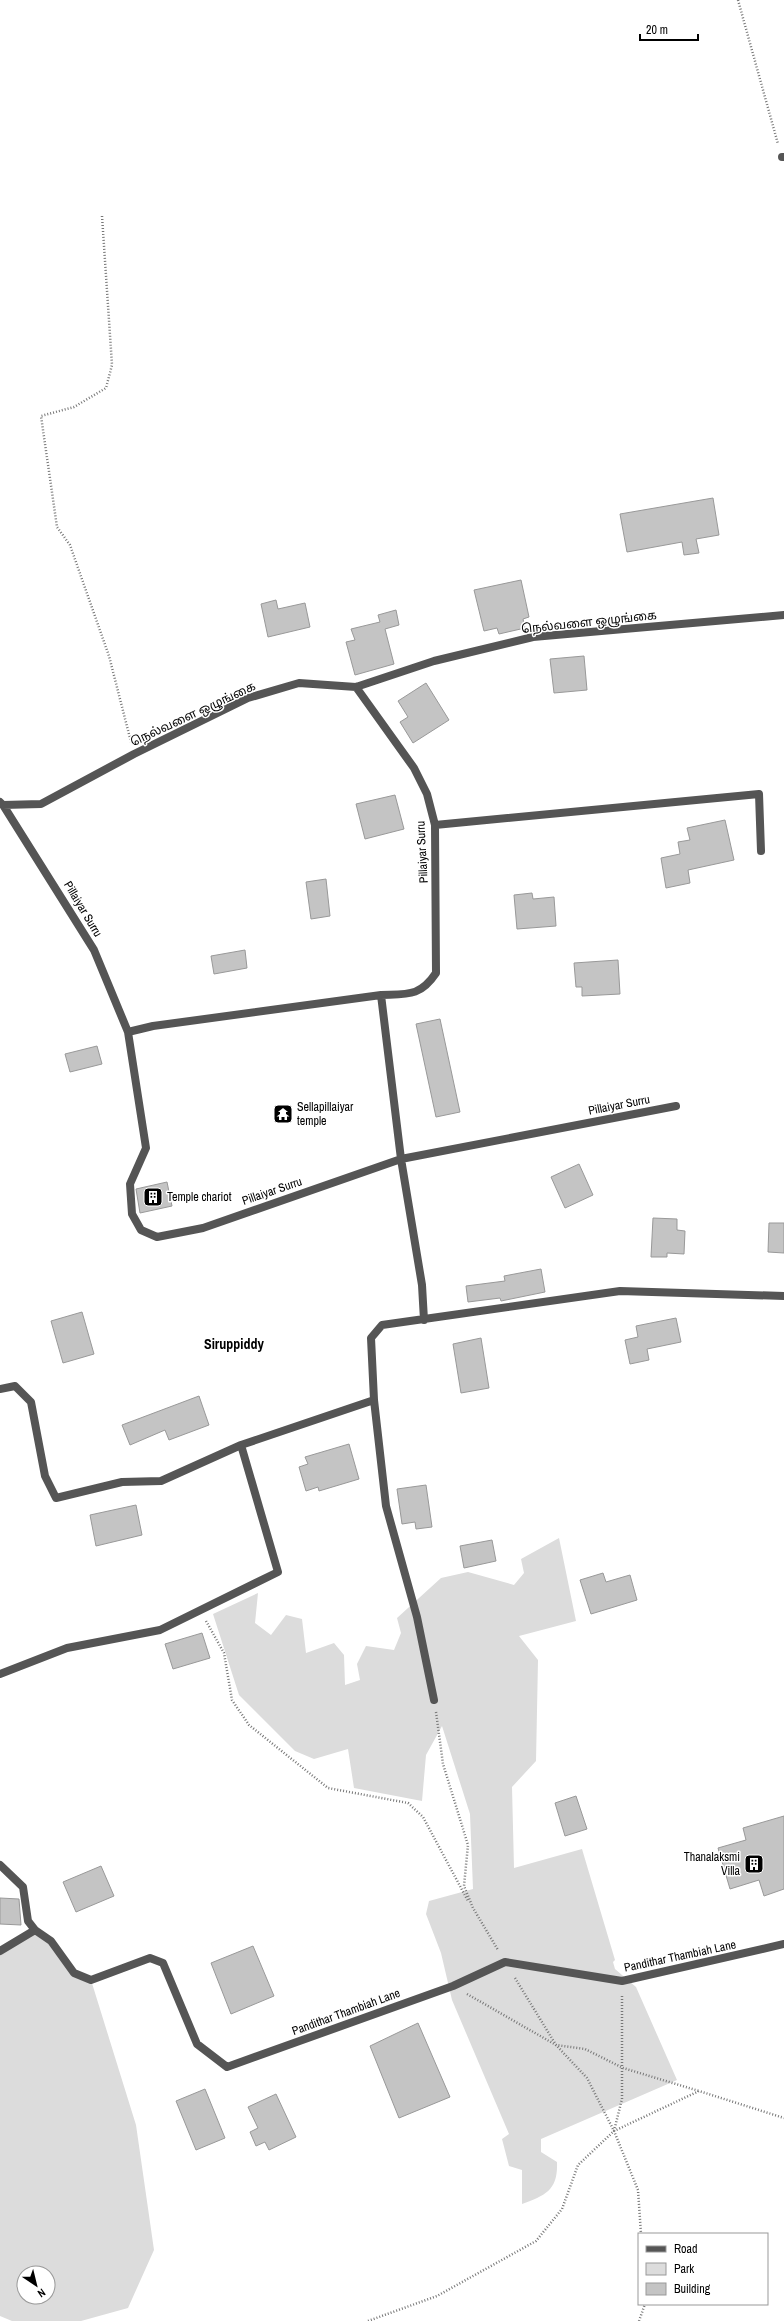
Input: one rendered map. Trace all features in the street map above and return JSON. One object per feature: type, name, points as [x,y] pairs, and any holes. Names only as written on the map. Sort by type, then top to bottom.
[{"type":"street","name":"நெல்வளை ஒழுங்கை","points":[[2,803],[41,804],[134,754],[248,698],[299,683],[356,687],[434,661],[533,637],[784,615]]},
{"type":"street","name":"Pillaiyar Surru","points":[[128,1032],[153,1026],[381,995],[413,993],[428,986],[436,973],[435,825],[427,794],[414,768],[356,687]]},
{"type":"street","points":[[435,825],[759,794],[761,851]]},
{"type":"street","name":"Pillaiyar Surru","points":[[2,803],[94,950],[128,1032],[146,1148],[130,1184],[132,1214],[141,1230],[157,1238],[203,1228],[401,1159],[676,1106]]},
{"type":"street","points":[[381,995],[401,1159],[422,1286],[424,1320]]},
{"type":"street","points":[[434,1700],[417,1616],[386,1506],[374,1400],[370,1338],[382,1325],[620,1292],[784,1296]]},
{"type":"street","points":[[0,1389],[15,1386],[30,1402],[45,1476],[56,1498],[122,1482],[161,1481],[241,1445],[374,1400]]},
{"type":"street","points":[[0,1674],[67,1648],[160,1630],[278,1572],[241,1445]]},
{"type":"street","points":[[0,1864],[23,1887],[28,1921],[35,1930],[0,1951]]},
{"type":"street","name":"Pandithar Thambiah Lane","points":[[35,1930],[52,1941],[74,1973],[91,1980],[150,1958],[163,1963],[197,2044],[228,2067],[453,1986],[505,1962],[622,1982],[784,1944]]},
{"type":"path","points":[[738,0],[783,157]]},
{"type":"path","points":[[102,216],[112,365],[106,388],[74,407],[41,416],[57,526],[70,545],[109,656],[134,754]]},
{"type":"path","points":[[200,1610],[224,1653],[232,1700],[249,1725],[328,1788],[408,1803],[423,1817],[473,1908],[556,2045],[587,2078],[614,2132],[638,2190],[641,2233]]},
{"type":"path","points":[[434,1700],[444,1764],[468,1845],[464,1886],[473,1908]]},
{"type":"path","points":[[614,2132],[622,2099],[622,1982]]},
{"type":"path","points":[[453,1986],[556,2045],[585,2049],[623,2068],[700,2090],[784,2118]]},
{"type":"path","points":[[368,2321],[437,2296],[536,2241],[562,2209],[578,2165],[614,2132],[700,2090]]},
{"type":"path","points":[[639,2321],[644,2305]]},
{"type":"green space","points":[[559,1538],[576,1621],[519,1636],[538,1660],[536,1761],[512,1787],[514,1868],[582,1849],[615,1960],[613,1962],[615,1969],[636,1987],[677,2080],[541,2139],[541,2152],[557,2162],[555,2179],[553,2185],[544,2194],[522,2204],[522,2170],[509,2166],[502,2139],[509,2134],[452,2000],[441,1953],[426,1914],[429,1901],[473,1889],[470,1814],[442,1726],[426,1755],[422,1801],[354,1788],[348,1749],[314,1759],[295,1751],[239,1695],[213,1614],[258,1593],[255,1623],[271,1635],[286,1615],[302,1619],[306,1653],[334,1643],[344,1655],[345,1685],[360,1680],[357,1664],[366,1646],[394,1650],[401,1633],[397,1618],[441,1578],[468,1572],[514,1585],[524,1573],[521,1559]]},
{"type":"green space","points":[[35,1930],[51,1941],[74,1973],[91,1980],[136,2125],[154,2250],[128,2308],[81,2321],[12,2321],[0,2316],[0,1951]]},
{"type":"building","points":[[713,498],[719,535],[696,539],[699,553],[684,555],[682,542],[627,552],[620,514]]},
{"type":"building","points":[[521,580],[529,617],[523,619],[525,628],[499,634],[497,628],[484,631],[474,590]]},
{"type":"building","points":[[276,600],[278,609],[305,603],[310,627],[268,637],[261,604]]},
{"type":"building","points":[[396,610],[399,625],[385,629],[394,664],[355,675],[346,642],[355,640],[351,629],[380,622],[378,615]]},
{"type":"building","points":[[584,656],[587,690],[554,693],[550,659]]},
{"type":"building","points":[[426,683],[449,720],[413,743],[400,722],[408,717],[398,701]]},
{"type":"building","points":[[395,795],[404,829],[365,839],[356,804]]},
{"type":"building","points":[[725,820],[734,860],[688,870],[690,883],[666,888],[661,858],[680,854],[678,842],[690,840],[687,828]]},
{"type":"building","points":[[326,879],[330,916],[311,919],[306,882]]},
{"type":"building","points":[[532,893],[533,899],[554,897],[556,926],[517,929],[514,895]]},
{"type":"building","points":[[245,950],[247,968],[214,974],[211,956]]},
{"type":"building","points":[[618,960],[620,994],[582,996],[582,987],[576,987],[574,963]]},
{"type":"building","points":[[440,1019],[460,1112],[436,1117],[416,1024]]},
{"type":"building","points":[[97,1046],[102,1064],[70,1072],[65,1054]]},
{"type":"building","points":[[579,1164],[593,1195],[565,1208],[551,1177]]},
{"type":"building","name":"Temple chariot","points":[[167,1182],[172,1206],[140,1213],[136,1189]]},
{"type":"building","points":[[653,1218],[677,1219],[677,1230],[685,1231],[684,1254],[667,1253],[667,1257],[651,1257]]},
{"type":"building","points":[[769,1223],[784,1223],[784,1253],[768,1252]]},
{"type":"building","points":[[541,1269],[545,1292],[501,1301],[500,1298],[468,1302],[466,1286],[505,1281],[504,1276]]},
{"type":"building","points":[[82,1312],[94,1354],[63,1363],[51,1321]]},
{"type":"building","points":[[676,1318],[681,1342],[647,1349],[649,1360],[630,1364],[625,1340],[638,1337],[636,1326]]},
{"type":"building","points":[[481,1338],[489,1388],[461,1393],[453,1344]]},
{"type":"building","points":[[199,1396],[209,1425],[169,1440],[165,1430],[130,1445],[122,1425]]},
{"type":"building","points":[[349,1444],[359,1479],[319,1491],[318,1487],[306,1491],[299,1467],[308,1464],[305,1457]]},
{"type":"building","points":[[426,1485],[432,1527],[416,1529],[415,1522],[402,1524],[397,1489]]},
{"type":"building","points":[[136,1505],[142,1535],[96,1546],[90,1515]]},
{"type":"building","points":[[492,1540],[496,1561],[464,1568],[460,1546]]},
{"type":"building","points":[[603,1573],[606,1582],[630,1575],[637,1600],[591,1614],[580,1580]]},
{"type":"building","points":[[202,1633],[210,1658],[173,1669],[165,1644]]},
{"type":"building","points":[[576,1796],[587,1829],[565,1836],[555,1803]]},
{"type":"building","name":"Thanalaksmi Villa","points":[[784,1816],[784,1889],[764,1896],[759,1880],[730,1889],[718,1848],[746,1840],[743,1828]]},
{"type":"building","points":[[101,1866],[114,1896],[76,1912],[63,1882]]},
{"type":"building","points":[[0,1898],[19,1899],[21,1925],[0,1924]]},
{"type":"building","points":[[253,1946],[274,1996],[231,2014],[211,1963]]},
{"type":"building","points":[[418,2023],[450,2097],[399,2118],[370,2046]]},
{"type":"building","points":[[205,2089],[225,2138],[196,2150],[176,2101]]},
{"type":"building","points":[[276,2094],[296,2137],[269,2150],[265,2142],[256,2146],[250,2132],[258,2128],[248,2107]]},
{"type":"place","name":"Sellapillaiyar temple","points":[[283,1114]]},
{"type":"place","name":"Temple chariot","points":[[153,1197]]},
{"type":"place","name":"Thanalaksmi Villa","points":[[754,1864]]},
{"type":"district","name":"Siruppiddy","points":[[234,1344]]}]
